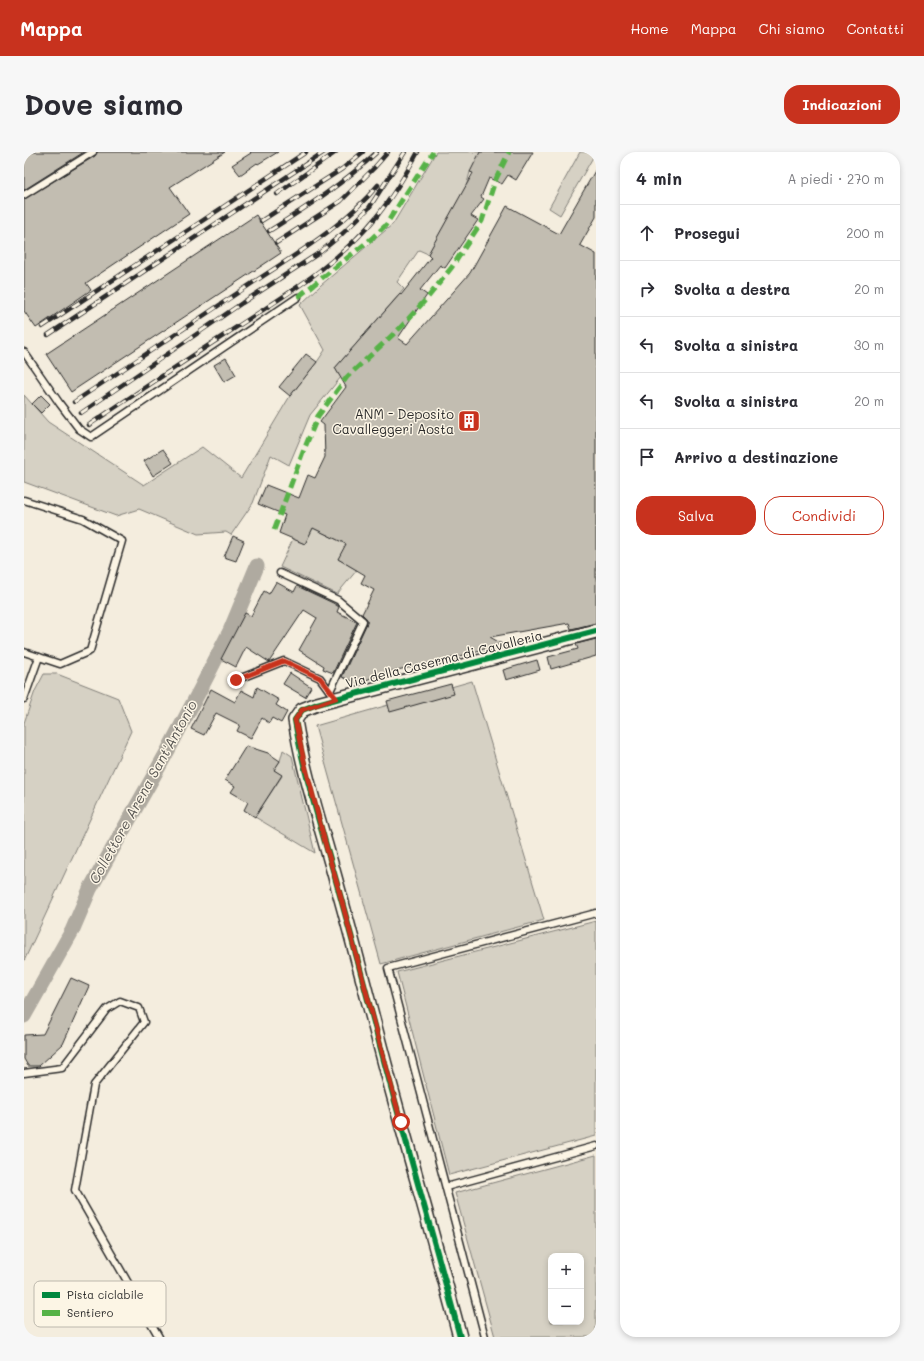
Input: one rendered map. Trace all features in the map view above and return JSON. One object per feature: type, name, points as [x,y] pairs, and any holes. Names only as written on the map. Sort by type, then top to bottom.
[{"type":"street","name":"Via della Caserma di Cavalleria","points":[[460,1337],[327,850],[298,740],[295,720],[302,710],[333,695],[596,631]]},
{"type":"lane","points":[[24,195],[93,152]]},
{"type":"lane","points":[[24,352],[79,429],[91,437],[298,297]]},
{"type":"lane","points":[[24,500],[83,519],[122,541],[90,651],[60,664],[24,652]]},
{"type":"lane","points":[[280,573],[338,600],[363,621],[333,695]]},
{"type":"lane","points":[[24,699],[39,657]]},
{"type":"lane","points":[[236,680],[284,661],[320,678],[333,695]]},
{"type":"lane","points":[[485,1337],[388,968],[596,913]]},
{"type":"lane","points":[[24,1073],[62,1068],[107,1009],[120,1001],[139,1008],[144,1022],[94,1085],[75,1190],[127,1281]]},
{"type":"lane","points":[[446,1187],[596,1146]]},
{"type":"lane","points":[[153,1327],[159,1337]]},
{"type":"shaded area","points":[[436,152],[497,152],[470,172],[466,187],[428,254],[419,250],[397,282],[404,289],[335,368],[341,377],[310,415],[289,465],[271,455],[253,503],[231,535],[226,532],[198,534],[139,509],[116,516],[24,482],[24,395],[48,422],[144,485],[202,447],[241,478],[290,396],[325,350],[300,305],[321,285],[393,224]]},
{"type":"shaded area","points":[[580,152],[596,152],[560,215],[549,208]]},
{"type":"shaded area","points":[[313,528],[348,545],[338,559],[357,570],[337,594],[280,567],[293,539],[305,544]]},
{"type":"shaded area","points":[[44,674],[57,674],[118,698],[131,731],[24,961],[24,723],[35,691]]},
{"type":"shaded area","points":[[472,681],[544,920],[381,964],[315,726]]},
{"type":"shaded area","points":[[283,750],[292,756],[315,853],[255,817],[282,776],[274,770],[280,761]]},
{"type":"shaded area","points":[[596,921],[596,1136],[449,1175],[397,972]]},
{"type":"shaded area","points":[[596,1155],[596,1337],[495,1337],[455,1193]]},
{"type":"building","points":[[24,152],[84,152],[24,190]]},
{"type":"building","points":[[97,152],[225,152],[170,187],[189,214],[86,283],[91,290],[36,328],[24,311],[24,199],[95,156]]},
{"type":"building","points":[[250,152],[278,152],[258,164],[257,163],[240,175],[232,165],[251,153]]},
{"type":"building","name":"ANM - Deposito Cavalleggeri Aosta","points":[[480,152],[533,152],[516,180],[508,175],[502,184],[489,178],[481,197],[484,199],[471,216],[478,220],[445,268],[440,265],[420,290],[427,295],[398,338],[407,344],[470,273],[507,206],[559,234],[596,169],[596,217],[580,245],[596,254],[596,623],[571,629],[569,623],[490,637],[502,644],[441,661],[387,672],[358,683],[342,677],[367,623],[367,619],[362,614],[374,590],[361,583],[365,575],[338,559],[346,544],[313,528],[305,544],[279,533],[285,515],[258,504],[266,485],[299,498],[308,475],[315,478],[325,457],[324,425],[320,422],[346,387],[335,368],[400,294],[401,295],[431,257],[428,254],[473,173],[470,172]]},
{"type":"building","points":[[256,215],[281,253],[71,392],[46,354]]},
{"type":"building","points":[[306,354],[317,362],[290,396],[279,387]]},
{"type":"building","points":[[226,358],[236,375],[224,382],[214,365]]},
{"type":"building","points":[[41,395],[50,404],[41,413],[32,404]]},
{"type":"building","points":[[163,449],[173,463],[153,476],[144,461]]},
{"type":"building","points":[[233,536],[244,541],[236,561],[224,557]]},
{"type":"building","points":[[276,582],[294,592],[297,586],[333,603],[339,607],[337,612],[357,622],[333,673],[323,669],[324,666],[299,650],[317,618],[304,610],[269,662],[246,647],[236,667],[221,659],[245,613],[251,616],[264,591],[269,594]]},
{"type":"building","points":[[596,639],[596,656],[551,669],[548,657],[578,649],[576,644]]},
{"type":"building","points":[[537,660],[540,670],[506,680],[503,670]]},
{"type":"building","points":[[290,673],[311,687],[305,697],[283,684]]},
{"type":"building","points":[[451,684],[454,694],[390,712],[387,701]]},
{"type":"building","points":[[257,687],[279,700],[276,705],[287,712],[281,723],[272,718],[269,723],[262,718],[251,738],[237,731],[240,725],[216,713],[204,735],[191,729],[211,689],[235,702],[241,690],[254,697]]},
{"type":"building","points":[[246,746],[268,753],[280,761],[274,770],[282,775],[255,817],[244,810],[248,802],[231,792],[235,786],[225,780]]},
{"type":"building","points":[[71,978],[89,986],[63,1044],[39,1066],[28,1066],[24,1059],[24,1035],[43,1034]]},
{"type":"waterway","name":"Collettore Arena Sant'Antonio","points":[[24,1016],[72,931],[90,889],[166,754],[201,688],[230,631],[257,566]]},
{"type":"railway","points":[[42,327],[306,152]]},
{"type":"railway","points":[[48,335],[324,152]]},
{"type":"railway","points":[[277,194],[336,152]]},
{"type":"railway","points":[[261,221],[342,169],[363,152]]},
{"type":"railway","points":[[269,231],[311,204],[377,152]]},
{"type":"railway","points":[[276,243],[341,201],[388,152]]},
{"type":"railway","points":[[81,413],[242,303],[319,253],[342,234],[369,208],[405,152]]},
{"type":"railway","points":[[89,425],[285,296],[324,267],[361,234],[377,216],[399,185],[418,152]]},
{"type":"railway","points":[[74,402],[320,238],[365,200],[378,185]]},
{"type":"marked path","points":[[298,297],[371,239],[385,226],[433,152]]},
{"type":"marked path","points":[[274,530],[318,416],[347,377],[400,328],[429,296],[452,267],[482,221],[495,181],[509,152]]},
{"type":"cycle path","points":[[460,1337],[303,762],[295,720],[302,710],[317,704],[596,631]]},
{"type":"place","name":"ANM - Deposito Cavalleggeri Aosta","points":[[469,421]]},
{"type":"route","points":[[236,680],[284,661],[320,678],[336,698],[302,710],[295,720],[298,740],[401,1122]]}]
